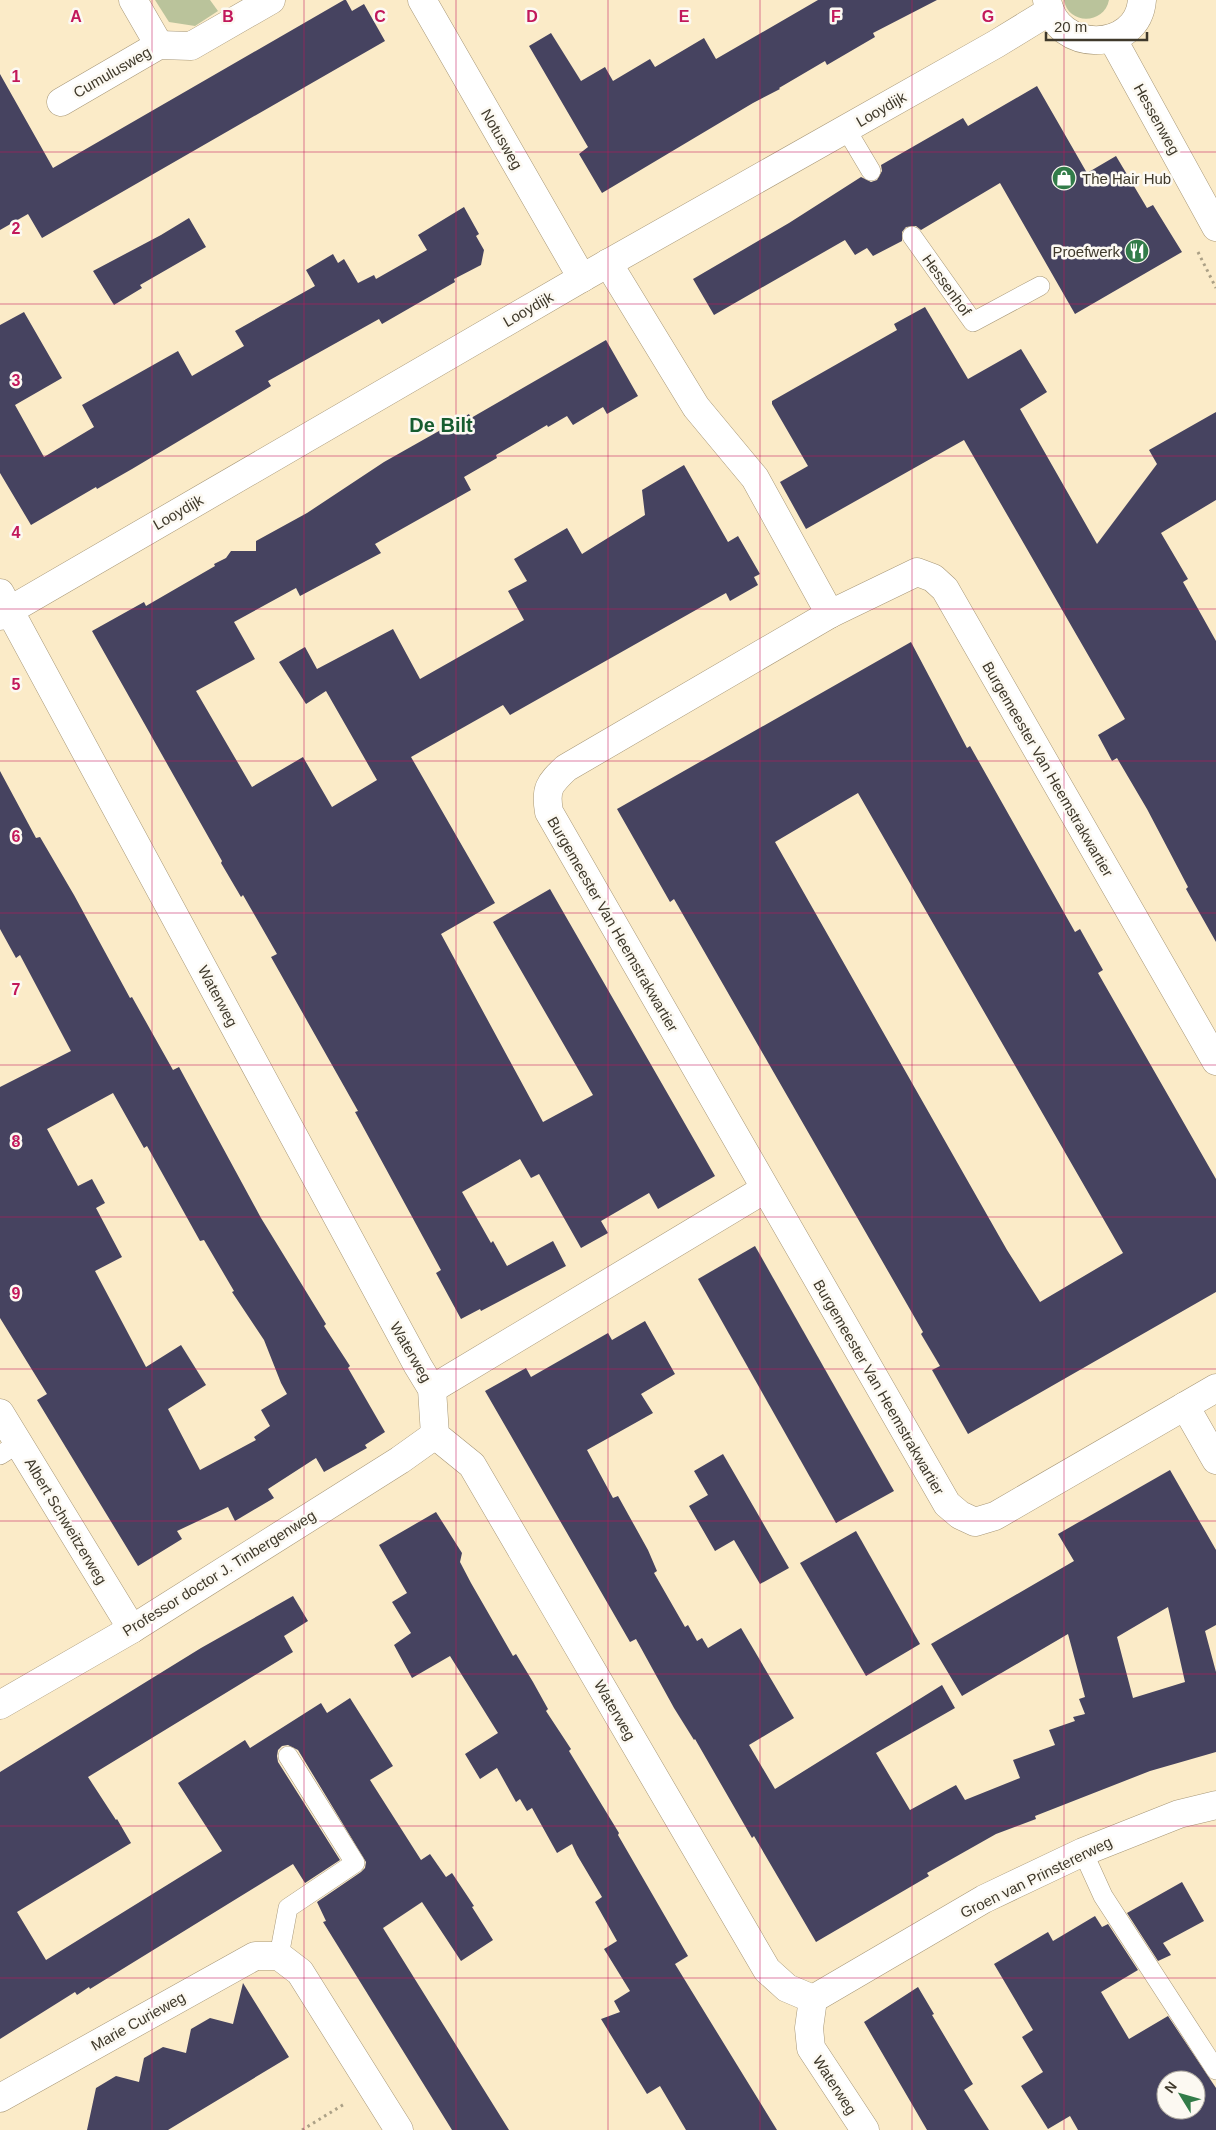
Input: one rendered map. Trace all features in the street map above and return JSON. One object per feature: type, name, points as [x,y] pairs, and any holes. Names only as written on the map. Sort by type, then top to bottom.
[{"type":"street","points":[[133,0],[158,45]]},
{"type":"street","name":"Cumulusweg","points":[[61,102],[158,45],[190,46],[271,0]]},
{"type":"street","name":"Notusweg","points":[[422,0],[582,278]]},
{"type":"street","points":[[1048,5],[1058,24],[1070,34],[1085,40],[1099,41],[1112,38],[1125,31],[1142,6],[1142,0]]},
{"type":"street","name":"Looydijk","points":[[3,606],[996,44],[1048,5]]},
{"type":"street","name":"Hessenweg","points":[[1112,38],[1216,227]]},
{"type":"street","points":[[608,263],[696,407],[755,478],[830,614]]},
{"type":"street","name":"Burgemeester Van Heemstrakwartier","points":[[1216,1061],[945,589],[933,578],[917,572],[902,577],[830,614],[566,768],[552,781],[546,796],[549,812],[947,1504],[960,1515],[975,1522],[995,1516],[1216,1388]]},
{"type":"street","name":"Waterweg","points":[[3,606],[408,1349],[432,1389],[435,1435],[472,1465],[767,1970],[787,1988],[813,1998],[808,2028],[811,2048],[864,2130]]},
{"type":"street","points":[[432,1389],[765,1189]]},
{"type":"street","points":[[1185,1406],[1216,1460]]},
{"type":"street","name":"Albert Schweitzerweg","points":[[0,1412],[9,1449],[132,1628]]},
{"type":"street","name":"Professor doctor J. Tinbergenweg","points":[[0,1705],[132,1628],[400,1460],[435,1435]]},
{"type":"street","name":"Groen van Prinstererweg","points":[[813,1998],[984,1899],[1083,1852],[1179,1814],[1216,1805]]},
{"type":"street","name":"Marie Curieweg","points":[[0,2098],[255,1956],[279,1956]]},
{"type":"street","points":[[279,1956],[300,1972],[399,2130]]},
{"type":"lane","points":[[846,129],[871,171]]},
{"type":"lane","name":"Hessenhof","points":[[912,236],[973,322],[1040,286]]},
{"type":"lane","points":[[279,1956],[288,1908],[355,1863],[288,1756]]},
{"type":"lane","points":[[1083,1852],[1103,1896],[1216,2070]]},
{"type":"path","points":[[302,2130],[372,2087]]},
{"type":"green space","points":[[155,0],[210,0],[218,11],[195,26],[169,22]]},
{"type":"green space","points":[[1064,0],[1109,0],[1106,8],[1100,14],[1094,18],[1086,19],[1072,14]]},
{"type":"building","points":[[346,0],[352,11],[364,4],[385,41],[42,238],[28,214],[0,230],[0,74],[53,168]]},
{"type":"building","points":[[818,0],[937,0],[873,33],[875,37],[827,65],[825,61],[602,193],[579,154],[588,147],[529,46],[551,33],[581,81],[605,67],[613,81],[650,59],[655,67],[704,38],[716,59]]},
{"type":"building","points":[[1037,86],[1087,173],[1116,156],[1147,208],[1153,205],[1182,252],[1075,314],[1000,183],[921,230],[916,226],[906,227],[902,232],[902,241],[873,256],[867,248],[855,255],[845,240],[714,315],[693,279],[789,223],[861,177],[871,182],[877,180],[882,171],[881,165],[963,118],[968,126]]},
{"type":"building","points":[[464,207],[479,234],[476,236],[484,250],[481,265],[454,279],[455,282],[382,324],[379,319],[268,381],[271,386],[132,469],[97,489],[96,487],[31,525],[0,473],[0,325],[24,312],[62,378],[15,405],[44,457],[94,427],[82,405],[178,351],[192,376],[244,346],[235,331],[315,286],[306,270],[333,254],[338,263],[344,259],[358,283],[374,275],[376,279],[427,250],[418,235]]},
{"type":"building","points":[[189,218],[206,247],[140,285],[142,288],[114,305],[93,271]]},
{"type":"building","points":[[925,307],[968,379],[1021,349],[1047,392],[1020,409],[1097,544],[1157,464],[1149,450],[1216,412],[1216,500],[1161,533],[1188,579],[1183,582],[1216,641],[1216,942],[1186,889],[1188,887],[1147,809],[1117,758],[1112,761],[1098,735],[1125,719],[964,440],[806,529],[780,482],[808,466],[772,401],[897,330],[894,324]]},
{"type":"building","points":[[606,340],[638,396],[607,414],[603,407],[573,425],[567,416],[548,427],[547,425],[496,455],[497,458],[464,477],[471,490],[375,544],[381,553],[300,596],[296,588],[234,622],[255,659],[196,691],[252,787],[303,757],[332,807],[377,780],[326,691],[306,704],[279,662],[305,647],[317,669],[393,629],[420,679],[524,620],[508,591],[527,581],[514,559],[567,528],[582,554],[645,515],[642,490],[684,465],[728,542],[738,536],[760,574],[754,577],[758,585],[730,601],[726,593],[510,715],[503,705],[411,757],[495,903],[441,934],[543,1122],[593,1095],[493,922],[550,889],[715,1176],[658,1209],[649,1193],[601,1221],[608,1233],[581,1248],[539,1174],[531,1178],[520,1159],[462,1192],[491,1243],[493,1241],[507,1266],[553,1241],[566,1266],[481,1311],[480,1309],[461,1319],[436,1273],[441,1270],[355,1112],[358,1111],[271,957],[277,954],[243,895],[241,897],[221,863],[222,861],[92,631],[144,602],[146,606],[215,566],[214,564],[226,558],[231,551],[256,551],[256,541],[307,513],[384,462],[469,414],[471,418]]},
{"type":"building","points":[[911,642],[967,748],[970,746],[1075,932],[1080,929],[1103,970],[1098,973],[1216,1179],[1216,1292],[968,1434],[932,1370],[940,1366],[921,1334],[923,1332],[674,899],[670,902],[617,809]],"holes":[[[858,793],[1123,1253],[1040,1302],[1007,1250],[775,842]]]},
{"type":"building","points":[[0,771],[36,838],[40,837],[130,998],[132,997],[173,1070],[179,1067],[261,1218],[326,1324],[324,1326],[350,1366],[348,1368],[385,1432],[365,1445],[367,1448],[324,1472],[316,1458],[268,1489],[274,1498],[235,1521],[228,1507],[177,1531],[182,1539],[138,1566],[37,1400],[47,1394],[0,1318],[0,1087],[71,1051],[20,955],[16,958],[0,929]],"holes":[[[113,1093],[144,1148],[147,1146],[200,1241],[204,1240],[234,1291],[232,1292],[264,1340],[287,1394],[261,1410],[270,1426],[254,1437],[256,1440],[200,1470],[168,1409],[206,1385],[181,1345],[146,1367],[95,1271],[122,1257],[96,1208],[105,1203],[92,1179],[78,1186],[47,1129]]]},
{"type":"building","points":[[755,1246],[894,1491],[836,1523],[698,1279]]},
{"type":"building","points":[[645,1321],[675,1374],[641,1394],[653,1413],[587,1450],[613,1498],[618,1496],[648,1550],[657,1571],[654,1573],[685,1627],[688,1625],[697,1641],[702,1638],[708,1648],[741,1628],[794,1718],[749,1745],[775,1789],[942,1685],[955,1708],[876,1753],[910,1810],[956,1785],[965,1800],[1020,1778],[1013,1760],[1055,1745],[1049,1730],[1075,1721],[1073,1717],[1085,1714],[1079,1699],[1085,1697],[1068,1634],[962,1696],[931,1644],[1074,1561],[1058,1534],[1170,1470],[1216,1550],[1216,1625],[1205,1631],[1216,1672],[1216,1752],[1150,1771],[1035,1816],[1036,1819],[996,1834],[927,1873],[929,1876],[816,1942],[754,1836],[752,1838],[695,1739],[674,1708],[636,1639],[630,1642],[485,1391],[526,1368],[531,1377],[608,1333],[612,1340]],"holes":[[[1168,1607],[1185,1682],[1133,1698],[1117,1637]]]},
{"type":"building","points":[[723,1454],[789,1568],[760,1584],[734,1540],[715,1551],[689,1506],[708,1495],[694,1471]]},
{"type":"building","points":[[436,1512],[462,1553],[460,1562],[471,1583],[513,1656],[516,1654],[533,1682],[548,1709],[546,1711],[571,1749],[569,1751],[619,1833],[618,1835],[688,1956],[675,1964],[777,2130],[686,2130],[660,2086],[647,2094],[601,2019],[620,2012],[614,2001],[630,1991],[604,1949],[617,1941],[595,1902],[602,1897],[572,1844],[557,1853],[532,1808],[527,1811],[520,1799],[516,1802],[497,1768],[480,1779],[465,1754],[498,1733],[450,1656],[412,1678],[394,1645],[411,1633],[392,1602],[407,1593],[379,1545]]},
{"type":"building","points":[[856,1531],[920,1644],[866,1676],[800,1563]]},
{"type":"building","points":[[293,1596],[308,1621],[284,1636],[293,1652],[88,1777],[131,1843],[17,1912],[46,1960],[222,1851],[178,1783],[245,1740],[250,1748],[321,1703],[327,1713],[350,1698],[393,1766],[370,1780],[421,1860],[430,1854],[446,1877],[452,1873],[474,1906],[472,1907],[493,1940],[461,1961],[422,1902],[383,1928],[509,2130],[452,2130],[323,1922],[326,1921],[317,1902],[361,1872],[365,1868],[366,1862],[298,1750],[288,1745],[282,1746],[278,1750],[278,1762],[340,1860],[305,1883],[293,1864],[90,1989],[89,1987],[77,1995],[75,1992],[0,2039],[0,1772],[201,1648]]},
{"type":"building","points":[[1182,1882],[1204,1921],[1163,1943],[1171,1955],[1158,1961],[1127,1913]]},
{"type":"building","points":[[1095,1916],[1102,1927],[1108,1924],[1138,1970],[1101,1992],[1129,2039],[1168,2016],[1204,2070],[1156,2070],[1156,2120],[1206,2120],[1206,2073],[1216,2088],[1216,2130],[1078,2130],[1070,2116],[1048,2129],[1021,2086],[1043,2072],[1022,2037],[1033,2030],[994,1964],[1048,1932],[1053,1941]]},
{"type":"building","points":[[243,1983],[289,2057],[168,2130],[87,2130],[96,2088],[116,2076],[139,2082],[144,2058],[163,2047],[186,2053],[191,2029],[210,2018],[233,2024]]},
{"type":"building","points":[[918,1987],[934,2014],[932,2015],[973,2084],[964,2090],[989,2130],[927,2130],[864,2022]]},
{"type":"place","name":"The Hair Hub","points":[[1064,178]]},
{"type":"place","name":"Proefwerk","points":[[1137,251]]},
{"type":"district","name":"De Bilt","points":[[441,425]]}]
